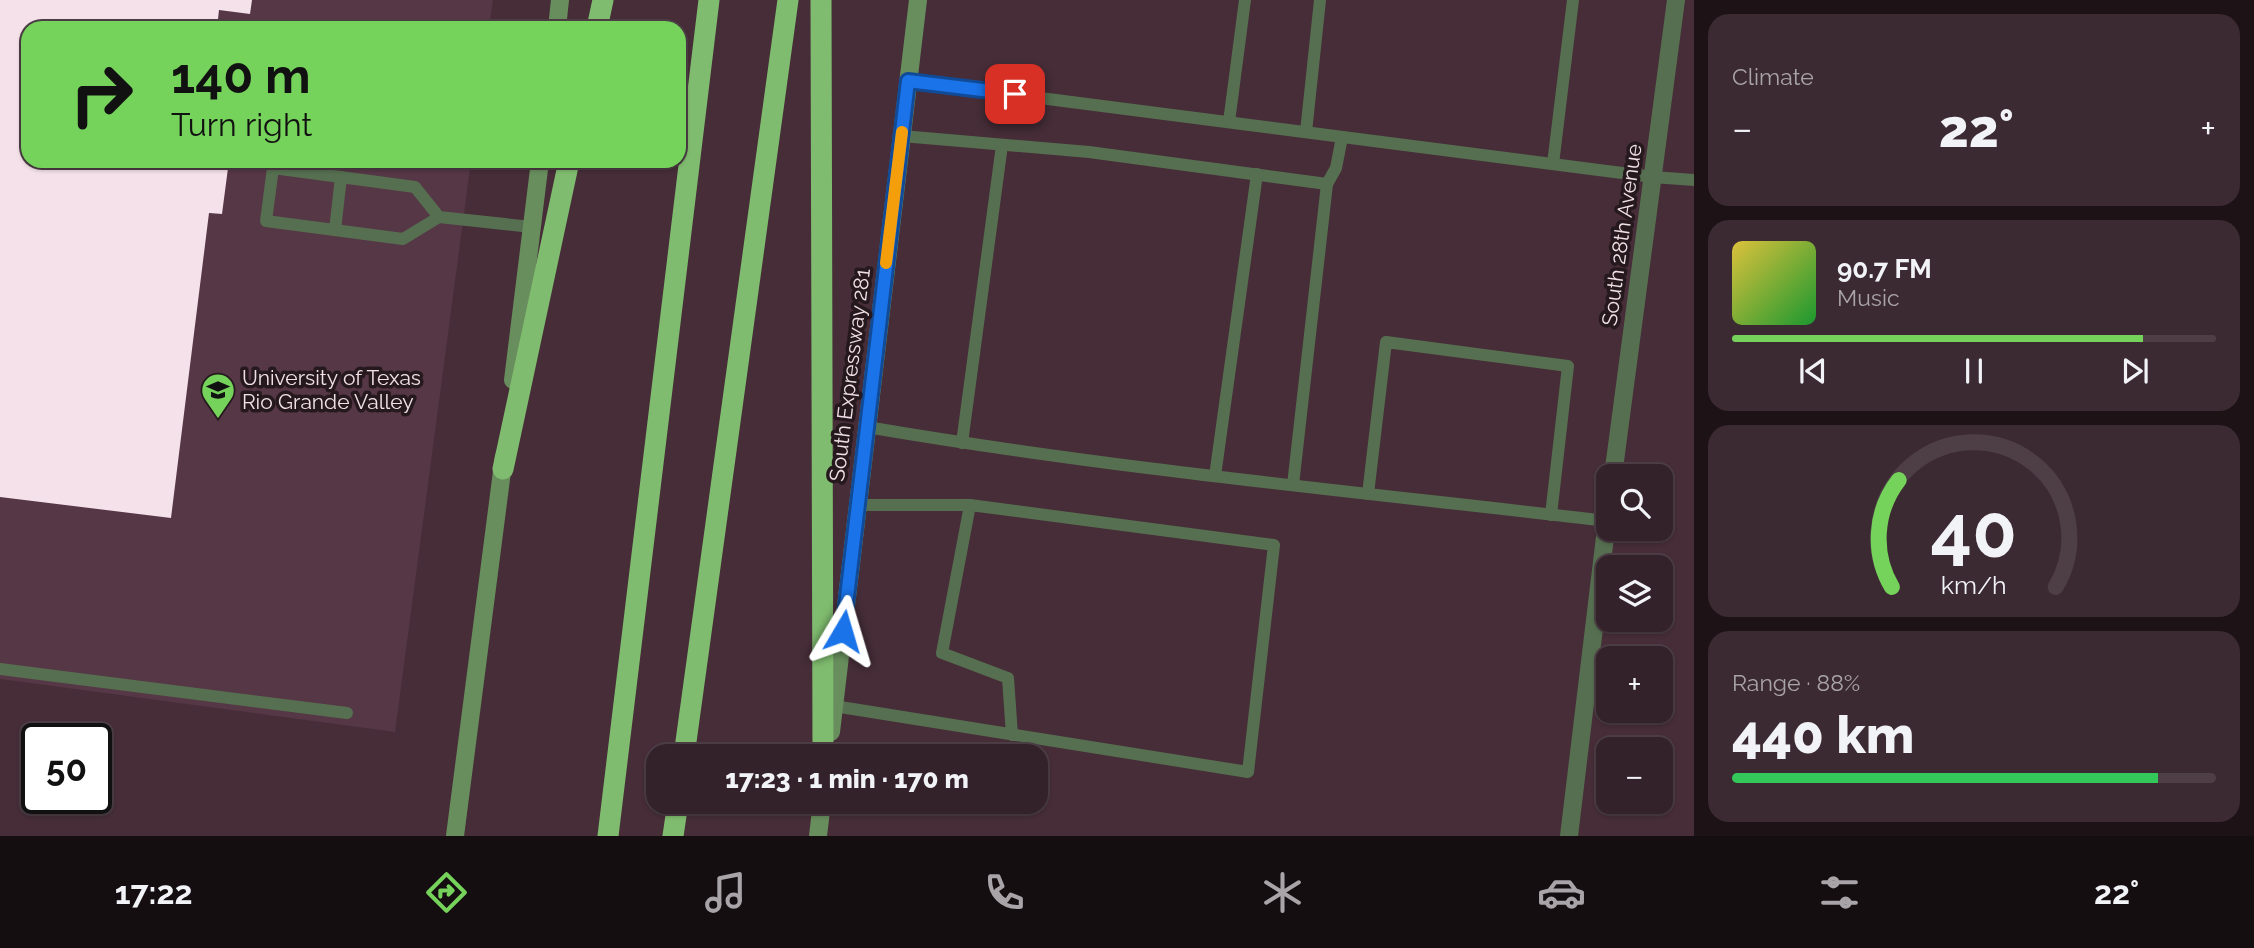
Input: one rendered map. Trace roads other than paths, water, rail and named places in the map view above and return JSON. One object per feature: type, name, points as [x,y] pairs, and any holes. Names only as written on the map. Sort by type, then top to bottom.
[{"type":"highway","points":[[598,21],[603,0]]},
{"type":"highway","points":[[608,836],[709,0]]},
{"type":"highway","points":[[686,744],[788,0]]},
{"type":"highway","points":[[821,0],[825,744]]},
{"type":"highway","points":[[503,469],[568,168]]},
{"type":"highway","points":[[673,836],[676,814]]},
{"type":"main road","points":[[557,21],[560,0]]},
{"type":"main road","name":"South Expressway 281","points":[[827,744],[834,706],[918,0]]},
{"type":"main road","points":[[455,836],[539,168]]},
{"type":"main road","points":[[817,836],[820,814]]},
{"type":"street","name":"South 28th Avenue","points":[[1615,464],[1676,0]]},
{"type":"street","points":[[1569,836],[1605,541]]},
{"type":"lane","points":[[1229,122],[1245,0]]},
{"type":"lane","points":[[1306,132],[1320,0]]},
{"type":"lane","points":[[1553,164],[1573,0]]},
{"type":"lane","points":[[908,81],[1653,177],[1694,180]]},
{"type":"lane","points":[[902,136],[1089,152],[1327,184]]},
{"type":"lane","points":[[1293,485],[1327,184],[1336,168],[1342,137]]},
{"type":"lane","points":[[962,443],[1002,145]]},
{"type":"lane","points":[[439,217],[415,187],[273,168],[266,221],[403,239],[439,217],[532,228]]},
{"type":"lane","points":[[1215,476],[1257,174]]},
{"type":"lane","points":[[335,230],[341,177]]},
{"type":"lane","points":[[1368,494],[1386,342],[1568,366],[1551,515]]},
{"type":"lane","points":[[867,427],[962,443],[1215,476],[1551,515],[1596,517]]},
{"type":"lane","points":[[834,706],[1248,772],[1274,545],[970,505],[858,505]]},
{"type":"lane","points":[[970,505],[942,653],[1008,678],[1012,734]]},
{"type":"lane","points":[[0,669],[347,713]]},
{"type":"place","name":"University of Texas Rio Grande Valley","points":[[218,420]]}]
